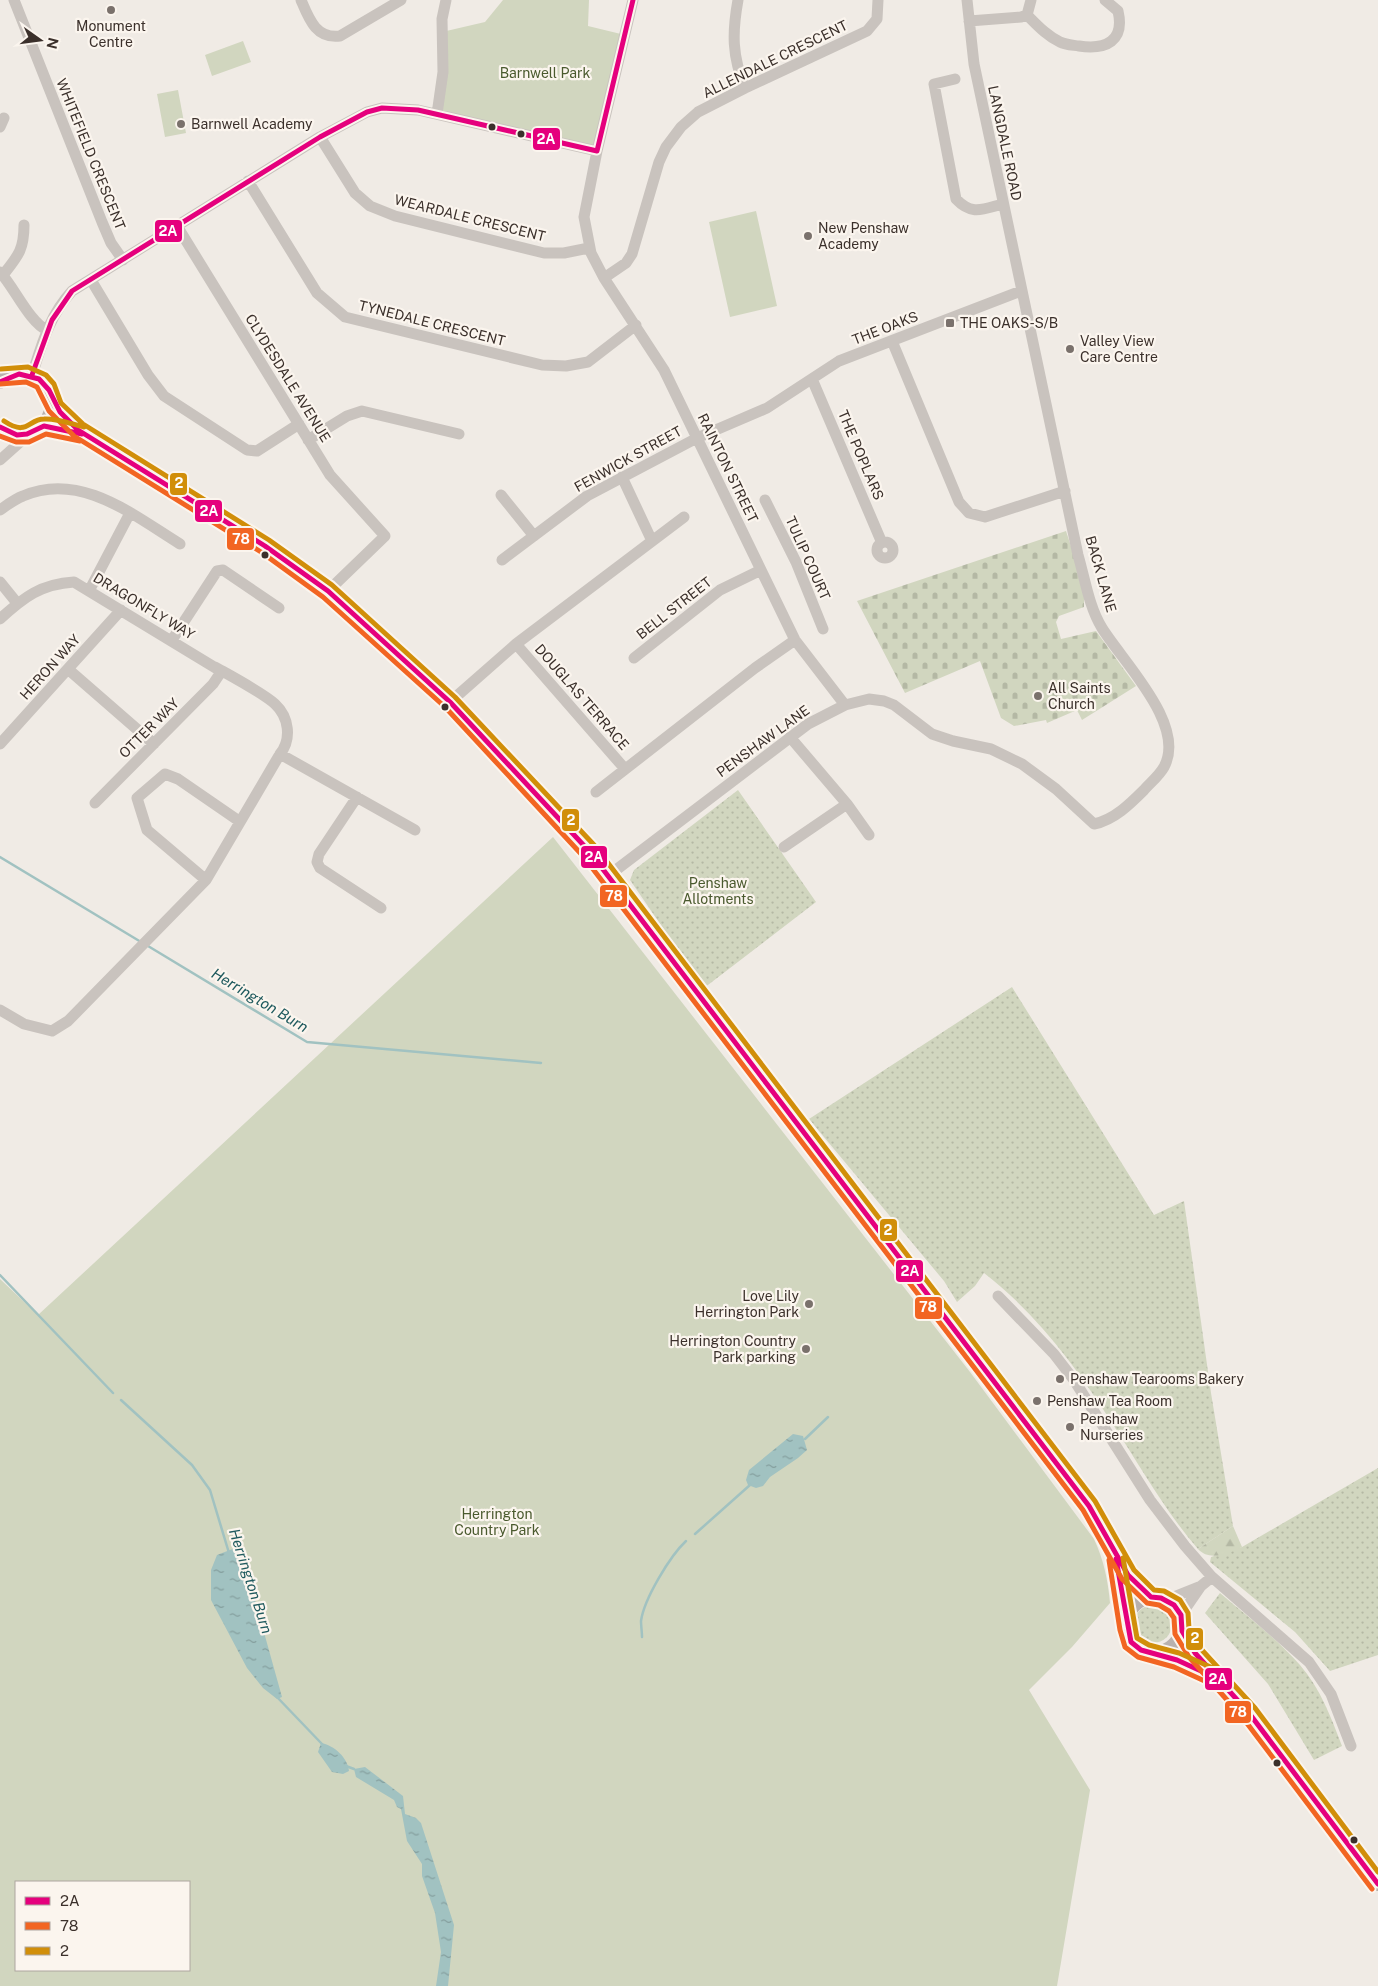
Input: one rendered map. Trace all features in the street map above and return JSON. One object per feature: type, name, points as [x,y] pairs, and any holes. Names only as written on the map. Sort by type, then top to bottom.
[{"type":"main road","points":[[0,427],[12,434],[28,435],[44,426],[50,416],[53,404],[50,391],[45,383],[32,375],[22,373],[2,378]]},
{"type":"main road","points":[[53,404],[82,434]]},
{"type":"main road","points":[[44,426],[82,434],[107,447],[265,546],[328,591],[450,702],[589,851],[1083,1498],[1106,1534],[1115,1555],[1135,1583],[1151,1597],[1166,1600],[1174,1605],[1180,1615],[1182,1631],[1195,1653],[1249,1713],[1378,1884]]},
{"type":"main road","points":[[1115,1555],[1127,1633],[1131,1642],[1142,1651],[1177,1660],[1215,1676]]},
{"type":"main road","points":[[1126,1620],[1137,1603],[1151,1597]]},
{"type":"main road","points":[[1154,1654],[1165,1652],[1175,1645],[1182,1631]]},
{"type":"street","name":"WHITEFIELD CRESCENT","points":[[14,0],[102,222],[111,243],[123,260]]},
{"type":"street","points":[[301,0],[313,26],[331,37],[340,36],[401,0]]},
{"type":"street","points":[[437,114],[443,72],[442,19],[445,0]]},
{"type":"street","points":[[633,0],[597,151],[584,217],[589,248],[604,278],[636,325]]},
{"type":"street","points":[[738,0],[732,31],[739,74],[745,88]]},
{"type":"street","name":"ALLENDALE CRESCENT","points":[[604,278],[626,263],[632,254],[652,179],[666,147],[681,127],[698,112],[867,31],[877,19],[878,0]]},
{"type":"street","name":"LANGDALE ROAD","points":[[967,0],[974,64],[1021,291]]},
{"type":"street","points":[[1027,15],[1031,0]]},
{"type":"street","points":[[1027,15],[1048,35],[1062,44],[1096,48],[1112,41],[1119,30],[1118,11],[1105,0]]},
{"type":"street","points":[[969,21],[1027,15]]},
{"type":"street","points":[[955,79],[934,84],[956,200],[964,208],[978,211],[1003,204]]},
{"type":"street","points":[[32,375],[47,330],[58,306],[72,291],[346,121],[382,108],[399,108],[437,114],[597,151]]},
{"type":"street","name":"WEARDALE CRESCENT","points":[[320,137],[355,194],[370,206],[395,216],[544,253],[564,253],[589,248]]},
{"type":"street","name":"TYNEDALE CRESCENT","points":[[248,182],[317,293],[345,317],[542,365],[566,366],[588,362],[636,325]]},
{"type":"street","points":[[24,225],[24,238],[20,254],[1,274],[37,323],[47,330]]},
{"type":"street","name":"CLYDESDALE AVENUE","points":[[177,226],[330,475],[385,536],[328,591]]},
{"type":"street","points":[[91,280],[148,375],[164,396],[248,450],[258,451],[299,424]]},
{"type":"street","name":"THE OAKS","points":[[767,408],[839,361],[1021,291]]},
{"type":"street","name":"BACK LANE","points":[[1021,291],[1078,555],[1101,626],[1155,702],[1163,718],[1169,745],[1164,767],[1154,780],[1125,808],[1103,822]]},
{"type":"street","name":"RAINTON STREET","points":[[636,325],[664,370],[795,640],[845,705]]},
{"type":"street","points":[[892,341],[959,502],[969,513],[985,517],[1065,491]]},
{"type":"street","name":"THE POPLARS","points":[[812,379],[882,543]]},
{"type":"street","name":"FENWICK STREET","points":[[502,560],[587,496],[696,438],[767,408]]},
{"type":"street","points":[[308,440],[347,416],[362,412],[459,434]]},
{"type":"street","points":[[0,460],[28,435]]},
{"type":"street","points":[[622,477],[652,541]]},
{"type":"street","points":[[0,510],[21,496],[44,489],[76,488],[102,498],[130,513],[180,544]]},
{"type":"street","points":[[501,495],[534,536]]},
{"type":"street","name":"TULIP COURT","points":[[765,500],[796,562],[823,629]]},
{"type":"street","points":[[89,590],[130,513]]},
{"type":"street","points":[[450,702],[516,644],[684,517]]},
{"type":"street","points":[[172,640],[218,571],[223,570],[279,608]]},
{"type":"street","name":"BELL STREET","points":[[634,658],[720,590],[763,574]]},
{"type":"street","points":[[0,582],[18,603]]},
{"type":"street","name":"DRAGONFLY WAY","points":[[0,619],[18,603],[52,584],[74,582],[276,704],[288,724],[285,747],[239,821],[206,880],[68,1021],[52,1031],[24,1024],[0,1010]]},
{"type":"street","name":"HERON WAY","points":[[0,744],[69,670],[121,610]]},
{"type":"street","points":[[596,792],[795,640]]},
{"type":"street","name":"DOUGLAS TERRACE","points":[[516,644],[625,769]]},
{"type":"street","name":"OTTER WAY","points":[[95,803],[213,684],[219,675],[217,669]]},
{"type":"street","points":[[69,670],[154,744]]},
{"type":"street","name":"PENSHAW LANE","points":[[608,876],[808,724],[845,705],[869,700],[894,704],[932,734],[1005,754],[1056,789],[1090,822],[1094,824],[1103,822]]},
{"type":"street","points":[[790,737],[847,804],[869,836]]},
{"type":"street","points":[[280,754],[415,830]]},
{"type":"street","points":[[206,880],[147,830],[137,798],[165,774],[178,780],[239,821]]},
{"type":"street","points":[[357,797],[319,854],[317,862],[320,868],[381,908]]},
{"type":"street","points":[[784,847],[847,804]]},
{"type":"street","points":[[998,1296],[1054,1354],[1090,1403],[1166,1524],[1212,1577],[1309,1662],[1338,1708],[1351,1746]]},
{"type":"street","points":[[1180,1615],[1202,1586],[1212,1577]]},
{"type":"street","points":[[1166,1600],[1202,1586]]},
{"type":"green space","name":"Barnwell Park","points":[[503,0],[589,0],[588,26],[625,35],[597,151],[437,114],[442,32],[485,22]]},
{"type":"green space","points":[[243,41],[251,62],[212,76],[205,55]]},
{"type":"green space","points":[[178,90],[186,133],[165,137],[157,94]]},
{"type":"green space","points":[[756,211],[777,306],[730,317],[709,222]]},
{"type":"green space","points":[[1066,531],[1084,586],[1084,607],[1059,616],[1056,622],[1061,639],[1096,631],[1136,686],[1082,720],[1077,710],[1047,723],[1046,720],[1014,726],[1001,718],[980,661],[905,693],[857,601]]},
{"type":"green space","name":"Penshaw Allotments","points":[[738,790],[816,902],[704,988],[630,880],[634,870]]},
{"type":"green space","name":"Herrington Country Park","points":[[553,837],[970,1372],[1094,1539],[1105,1571],[1110,1603],[1072,1647],[1029,1690],[1090,1790],[1057,1986],[0,1986],[0,1279],[38,1315]]},
{"type":"green space","points":[[1012,987],[1154,1215],[1184,1201],[1211,1393],[1233,1526],[1198,1549],[1164,1504],[1085,1382],[1038,1323],[1003,1288],[984,1273],[975,1286],[957,1302],[944,1281],[809,1119]]},
{"type":"green space","points":[[1378,1468],[1378,1655],[1330,1671],[1295,1632],[1210,1562],[1211,1557],[1242,1547]]},
{"type":"green space","points":[[1233,1526],[1242,1547],[1214,1556],[1203,1553],[1198,1549]]},
{"type":"green space","points":[[1220,1593],[1300,1665],[1324,1703],[1342,1746],[1314,1760],[1268,1684],[1205,1613]]},
{"type":"green space","points":[[1153,1605],[1166,1611],[1172,1624],[1166,1637],[1153,1643],[1140,1637],[1134,1624],[1140,1611]]},
{"type":"water","points":[[793,1434],[803,1436],[807,1450],[770,1477],[763,1486],[756,1488],[748,1485],[746,1480],[749,1470]]},
{"type":"water","points":[[235,1548],[243,1557],[282,1697],[277,1699],[263,1688],[247,1668],[211,1600],[211,1570],[217,1555]]},
{"type":"water","points":[[321,1743],[331,1746],[343,1757],[349,1771],[343,1774],[332,1772],[318,1752]]},
{"type":"water","points":[[365,1767],[403,1796],[405,1814],[416,1818],[421,1823],[454,1925],[448,1986],[436,1986],[441,1952],[435,1913],[422,1876],[422,1864],[407,1841],[401,1809],[397,1807],[394,1800],[356,1777],[354,1769]]},
{"type":"waterway","name":"Herrington Burn","points":[[0,857],[141,942]]},
{"type":"waterway","name":"Herrington Burn","points":[[148,946],[307,1042],[541,1063]]},
{"type":"waterway","name":"Herrington Burn","points":[[0,1275],[113,1393]]},
{"type":"waterway","name":"Herrington Burn","points":[[121,1400],[192,1465],[210,1490],[229,1553]]},
{"type":"waterway","points":[[805,1439],[828,1417]]},
{"type":"waterway","points":[[695,1534],[750,1485]]},
{"type":"waterway","points":[[642,1637],[641,1621],[652,1590],[666,1567],[686,1541]]},
{"type":"waterway","name":"Herrington Burn","points":[[276,1696],[322,1744]]},
{"type":"waterway","name":"Herrington Burn","points":[[346,1766],[354,1769]]},
{"type":"transit line","name":"2A","points":[[32,375],[52,320],[72,291],[320,137],[367,112],[382,108],[418,110],[597,151],[633,0]]},
{"type":"transit line","name":"2","points":[[1,369],[28,367],[46,375],[54,384],[61,403],[83,424],[269,540],[332,585],[455,697],[595,846],[1095,1501],[1134,1570],[1154,1590],[1164,1591],[1180,1600],[1188,1613],[1189,1629],[1201,1649],[1255,1708],[1378,1872]]},
{"type":"transit line","name":"2A","points":[[0,382],[19,374],[39,379],[49,390],[60,412],[78,430],[265,546],[328,591],[450,702],[589,851],[1089,1506],[1128,1575],[1151,1597],[1161,1598],[1174,1605],[1181,1615],[1182,1631],[1195,1653],[1249,1713],[1378,1884]]},
{"type":"transit line","name":"78","points":[[0,384],[26,382],[37,387],[49,411],[74,436],[261,552],[323,597],[445,707],[583,856],[1083,1510],[1122,1579],[1147,1603],[1159,1605],[1169,1611],[1174,1618],[1175,1634],[1189,1657],[1243,1718],[1372,1889]]},
{"type":"transit line","name":"2","points":[[4,421],[12,426],[23,427],[39,420],[49,419],[84,427]]},
{"type":"transit line","name":"2A","points":[[0,427],[17,435],[27,434],[44,426],[82,434]]},
{"type":"transit line","name":"78","points":[[0,436],[16,442],[29,442],[46,434],[80,441]]},
{"type":"transit line","name":"2","points":[[1123,1558],[1137,1638],[1149,1645],[1179,1653],[1215,1669]]},
{"type":"transit line","name":"2A","points":[[1116,1559],[1131,1642],[1141,1650],[1177,1660],[1212,1676]]},
{"type":"transit line","name":"78","points":[[1109,1560],[1120,1630],[1125,1647],[1138,1657],[1174,1667],[1209,1683]]},
{"type":"place","name":"Monument Centre","points":[[111,10]]},
{"type":"place","name":"Barnwell Academy","points":[[181,124]]},
{"type":"place","name":"New Penshaw Academy","points":[[808,236]]},
{"type":"place","name":"THE OAKS-S/B","points":[[950,323]]},
{"type":"place","name":"Valley View Care Centre","points":[[1070,349]]},
{"type":"place","name":"All Saints Church","points":[[1038,696]]},
{"type":"place","name":"Love Lily Herrington Park","points":[[809,1304]]},
{"type":"place","name":"Herrington Country Park parking","points":[[806,1349]]},
{"type":"place","name":"Penshaw Tearooms Bakery","points":[[1060,1379]]},
{"type":"place","name":"Penshaw Tea Room","points":[[1037,1401]]},
{"type":"place","name":"Penshaw Nurseries","points":[[1070,1427]]}]
